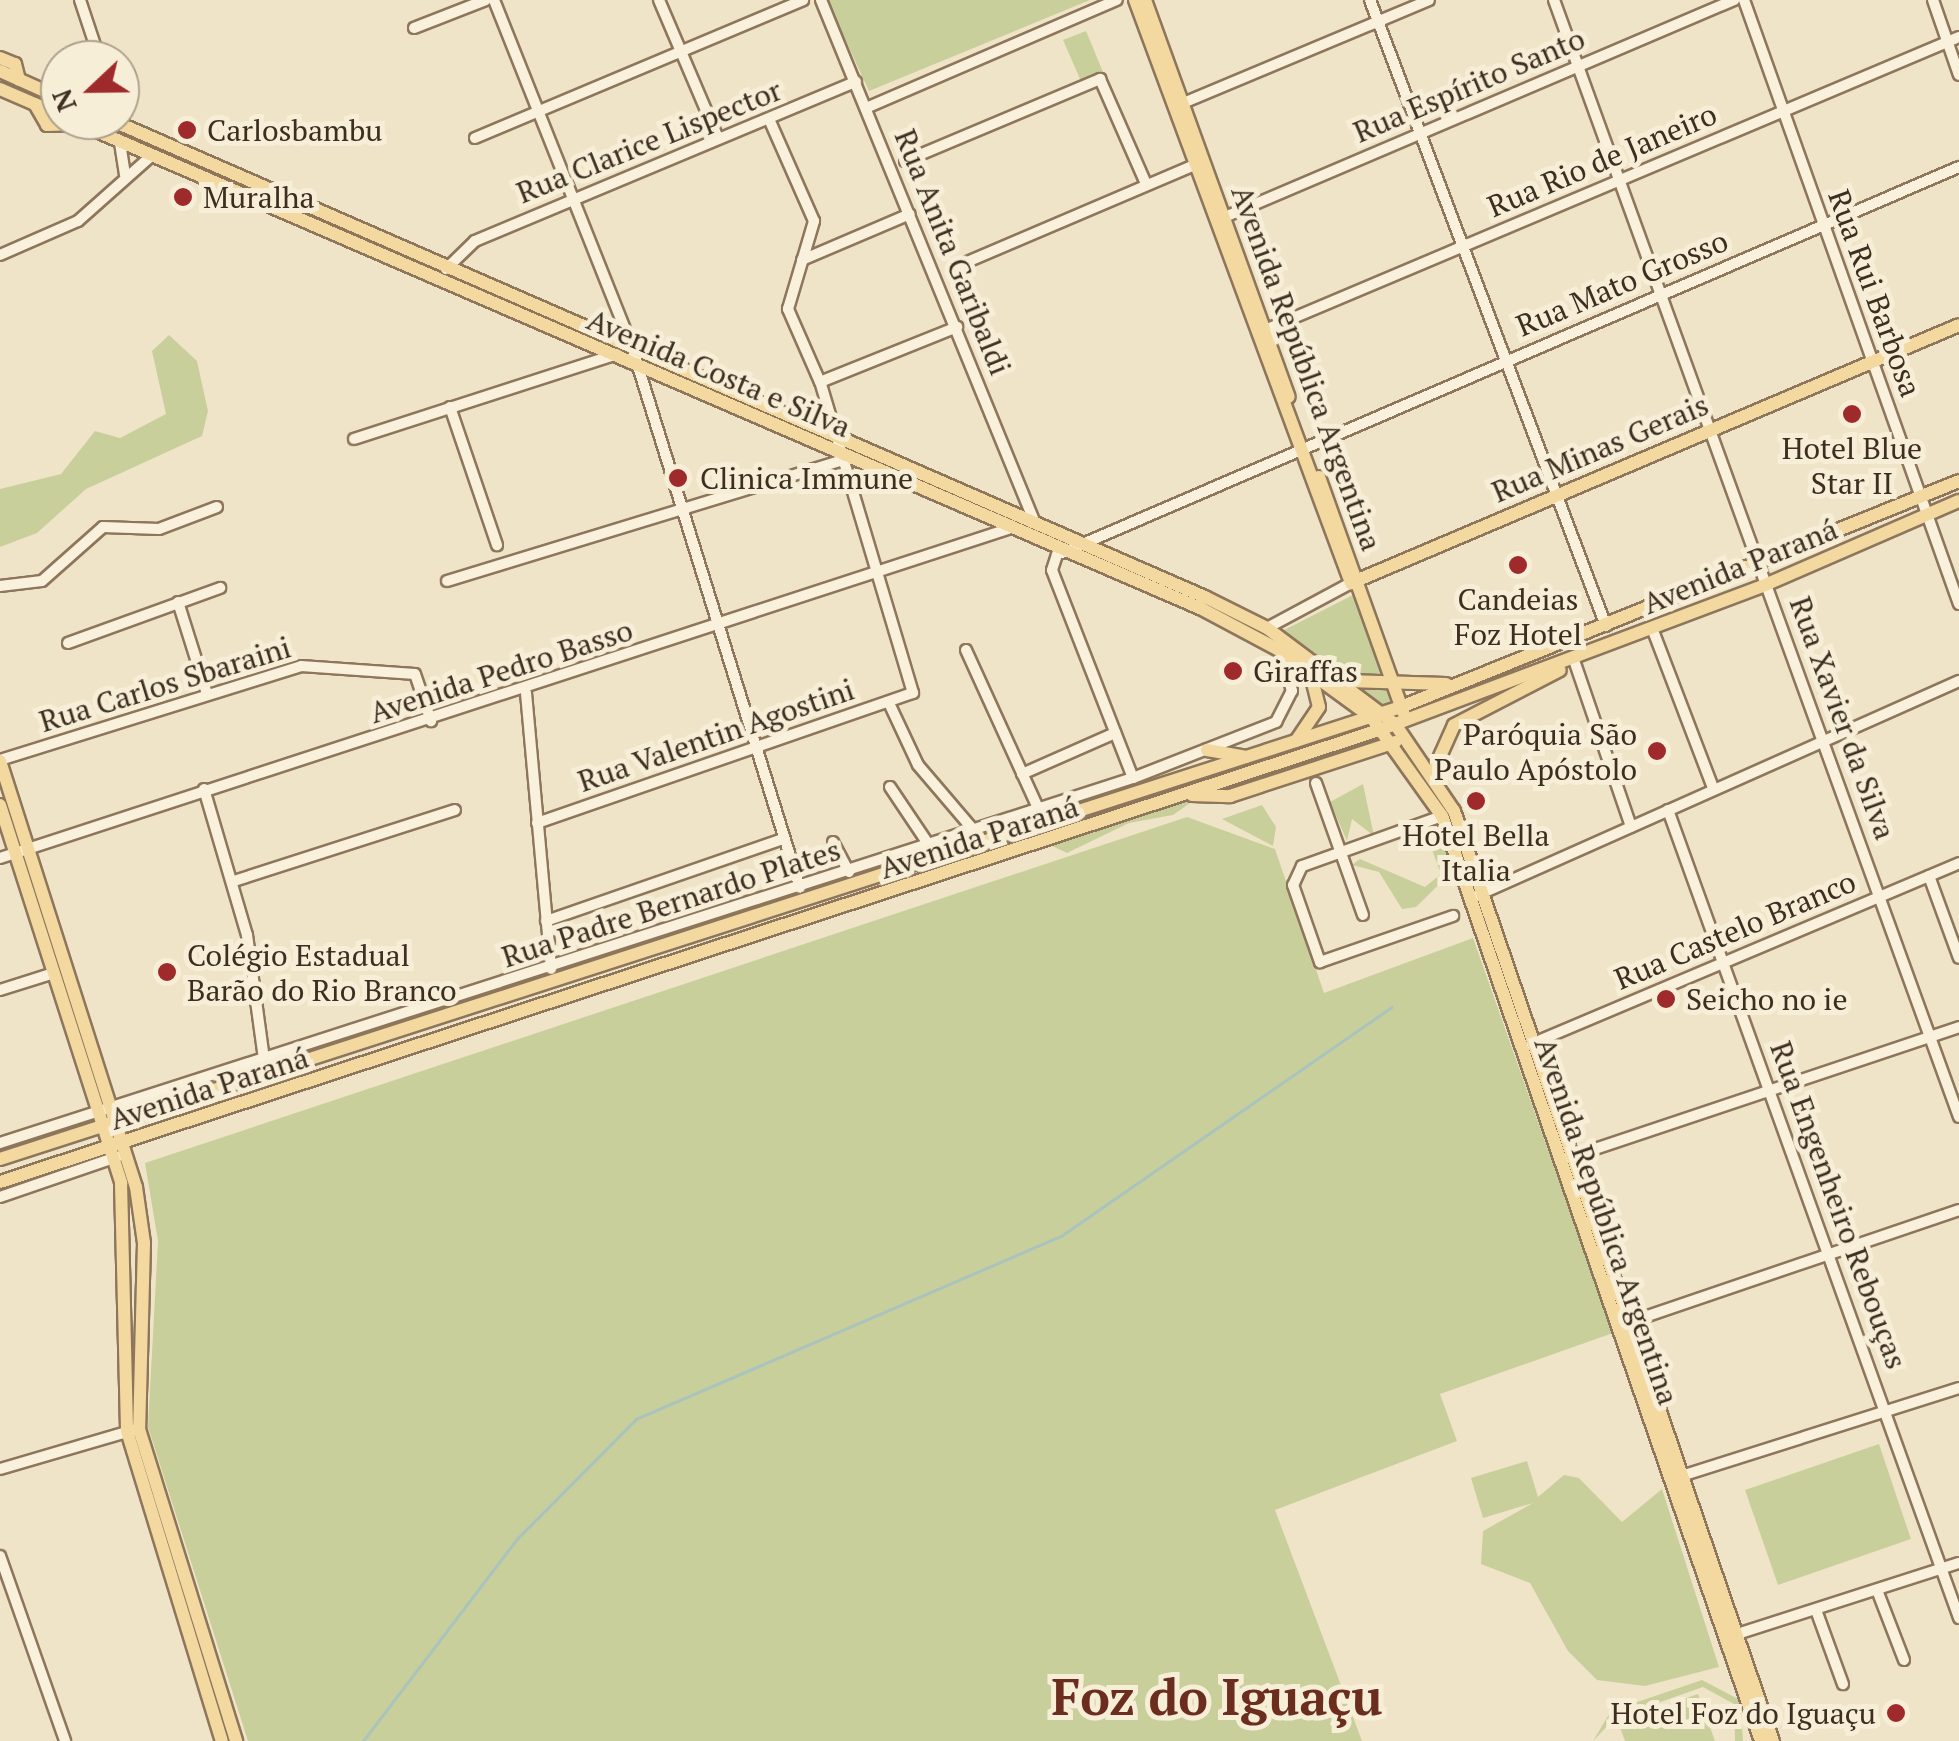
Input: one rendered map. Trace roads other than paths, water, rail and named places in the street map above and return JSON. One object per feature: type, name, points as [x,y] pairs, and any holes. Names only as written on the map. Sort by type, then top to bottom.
[{"type":"main road","name":"Avenida República Argentina","points":[[1134,0],[1178,105],[1194,165],[1219,219]]},
{"type":"main road","name":"Avenida República Argentina","points":[[1145,0],[1178,105],[1260,332],[1394,686],[1395,742],[1442,816],[1532,1044],[1565,1159]]},
{"type":"main road","points":[[0,58],[15,64],[19,80]]},
{"type":"main road","points":[[0,71],[40,89]]},
{"type":"main road","points":[[2,90],[19,80]]},
{"type":"main road","points":[[2,90],[40,106]]},
{"type":"main road","points":[[35,104],[40,99]]},
{"type":"main road","name":"Avenida Costa e Silva","points":[[35,104],[40,113]]},
{"type":"main road","name":"Avenida Costa e Silva","points":[[140,131],[633,350],[839,450],[1035,523],[1071,547],[1279,650],[1377,715],[1396,720]]},
{"type":"main road","name":"Avenida Costa e Silva","points":[[114,140],[1015,527],[1268,628],[1344,680],[1377,715]]},
{"type":"main road","name":"Rua Minas Gerais","points":[[1356,581],[1959,325]]},
{"type":"main road","name":"Avenida Paraná","points":[[0,1159],[534,992],[566,978],[1377,715],[1396,720],[1467,682],[1761,568],[1959,480]]},
{"type":"main road","name":"Avenida Paraná","points":[[0,1182],[120,1150],[541,1006],[1190,794],[1594,651],[1767,584],[1959,500]]},
{"type":"main road","points":[[1433,772],[1454,725],[1594,651]]},
{"type":"main road","points":[[1295,742],[1320,707],[1309,670]]},
{"type":"main road","points":[[1344,680],[1394,686],[1467,682]]},
{"type":"main road","name":"Avenida República Argentina","points":[[1396,720],[1433,772],[1730,1637],[1761,1741]]},
{"type":"main road","points":[[1190,794],[1230,796],[1395,742]]},
{"type":"main road","points":[[1207,750],[1248,758]]},
{"type":"main road","points":[[0,760],[54,973],[106,1109]]},
{"type":"main road","points":[[0,805],[22,850],[120,1150],[144,1243],[133,1430],[222,1741]]},
{"type":"main road","points":[[566,978],[568,998]]},
{"type":"main road","points":[[534,992],[541,1006]]},
{"type":"main road","points":[[133,1430],[236,1741]]},
{"type":"main road","name":"Avenida República Argentina","points":[[1730,1637],[1773,1741]]},
{"type":"street","points":[[80,0],[93,40]]},
{"type":"street","points":[[414,28],[486,0]]},
{"type":"street","points":[[494,0],[576,197],[633,350],[634,365],[800,888]]},
{"type":"street","points":[[659,0],[718,138]]},
{"type":"street","points":[[475,138],[804,0]]},
{"type":"street","name":"Rua Anita Garibaldi","points":[[822,0],[1035,523]]},
{"type":"street","points":[[866,108],[1117,0]]},
{"type":"street","points":[[1370,0],[1457,248],[1606,626]]},
{"type":"street","points":[[1178,105],[1429,0]]},
{"type":"street","name":"Rua Xavier da Silva","points":[[1554,0],[1658,294],[1826,740],[1959,1117]]},
{"type":"street","name":"Rua Espírito Santo","points":[[1219,219],[1734,0]]},
{"type":"street","name":"Rua Rui Barbosa","points":[[1744,0],[1959,604]]},
{"type":"street","points":[[1933,0],[1954,40],[1959,74]]},
{"type":"street","name":"Rua Rio de Janeiro","points":[[1260,332],[1954,40]]},
{"type":"street","points":[[906,161],[1100,80],[1146,184]]},
{"type":"street","name":"Rua Clarice Lispector","points":[[446,268],[464,252],[576,197],[856,82]]},
{"type":"street","points":[[769,118],[826,250]]},
{"type":"street","points":[[120,143],[125,175]]},
{"type":"street","points":[[0,255],[78,221],[125,175],[150,157]]},
{"type":"street","points":[[960,265],[1194,165]]},
{"type":"street","name":"Rua Mato Grosso","points":[[1071,547],[1959,168]]},
{"type":"street","points":[[802,260],[910,214]]},
{"type":"street","points":[[814,221],[788,308],[820,382],[878,577]]},
{"type":"street","points":[[464,252],[469,278]]},
{"type":"street","points":[[820,382],[957,327]]},
{"type":"street","points":[[354,439],[633,350]]},
{"type":"street","points":[[450,408],[498,546]]},
{"type":"street","points":[[447,581],[680,509],[839,450]]},
{"type":"street","points":[[0,586],[42,581],[80,537],[103,527],[159,529],[217,507]]},
{"type":"street","name":"Avenida Pedro Basso","points":[[0,858],[204,789],[526,693],[717,626],[878,577],[1015,527]]},
{"type":"street","points":[[1071,547],[1052,570],[1133,778]]},
{"type":"street","name":"Rua Valentin Agostini","points":[[537,823],[752,745],[911,696],[878,577]]},
{"type":"street","name":"Rua Minas Gerais","points":[[1268,628],[1356,581]]},
{"type":"street","points":[[68,644],[220,588]]},
{"type":"street","points":[[178,602],[207,694]]},
{"type":"street","points":[[1652,628],[1714,790]]},
{"type":"street","points":[[966,650],[1039,810]]},
{"type":"street","name":"Rua Padre Bernardo Plates","points":[[0,1143],[976,833],[1207,750],[1276,722],[1288,706],[1292,675],[1279,650]]},
{"type":"street","points":[[1575,663],[1631,827]]},
{"type":"street","name":"Rua Carlos Sbaraini","points":[[0,760],[301,666],[415,674],[431,721]]},
{"type":"street","points":[[1475,897],[1959,681]]},
{"type":"street","points":[[526,693],[551,969]]},
{"type":"street","points":[[889,703],[918,765],[976,833]]},
{"type":"street","points":[[1022,774],[1115,733]]},
{"type":"street","points":[[1316,783],[1363,915]]},
{"type":"street","points":[[890,787],[928,846],[944,856]]},
{"type":"street","points":[[204,789],[234,881],[264,1059]]},
{"type":"street","points":[[234,881],[455,810]]},
{"type":"street","name":"Rua Engenheiro Rebouças","points":[[1668,810],[1726,961],[1959,1618]]},
{"type":"street","points":[[1442,816],[1340,852],[1294,874],[1320,962],[1453,916]]},
{"type":"street","points":[[546,921],[783,839]]},
{"type":"street","points":[[833,842],[849,872]]},
{"type":"street","name":"Rua Castelo Branco","points":[[1532,1044],[1959,863]]},
{"type":"street","points":[[1928,876],[1959,958]]},
{"type":"street","points":[[0,990],[54,973]]},
{"type":"street","points":[[1565,1159],[1959,1027]]},
{"type":"street","points":[[0,1197],[120,1150]]},
{"type":"street","points":[[1622,1324],[1959,1210]]},
{"type":"street","points":[[1675,1478],[1959,1388]]},
{"type":"street","points":[[0,1469],[133,1430]]},
{"type":"street","points":[[0,1556],[64,1741]]},
{"type":"street","points":[[1730,1637],[1959,1564]]},
{"type":"street","points":[[1877,1590],[1904,1660]]},
{"type":"street","points":[[1816,1610],[1843,1684]]},
{"type":"waterway","points":[[363,1741],[517,1539],[636,1419],[1061,1236],[1392,1007]]},
{"type":"place","name":"Carlosbambu","points":[[187,130]]},
{"type":"place","name":"Muralha","points":[[183,197]]},
{"type":"place","name":"Hotel Blue Star II","points":[[1852,414]]},
{"type":"place","name":"Clinica Immune","points":[[678,478]]},
{"type":"place","name":"Candeias Foz Hotel","points":[[1518,565]]},
{"type":"place","name":"Giraffas","points":[[1233,671]]},
{"type":"place","name":"Paróquia São Paulo Apóstolo","points":[[1657,751]]},
{"type":"place","name":"Hotel Bella Italia","points":[[1476,801]]},
{"type":"place","name":"Colégio Estadual Barão do Rio Branco","points":[[167,972]]},
{"type":"place","name":"Seicho no ie","points":[[1666,999]]},
{"type":"place","name":"Hotel Foz do Iguaçu","points":[[1896,1713]]},
{"type":"district","name":"Foz do Iguaçu","points":[[1217,1697]]}]
